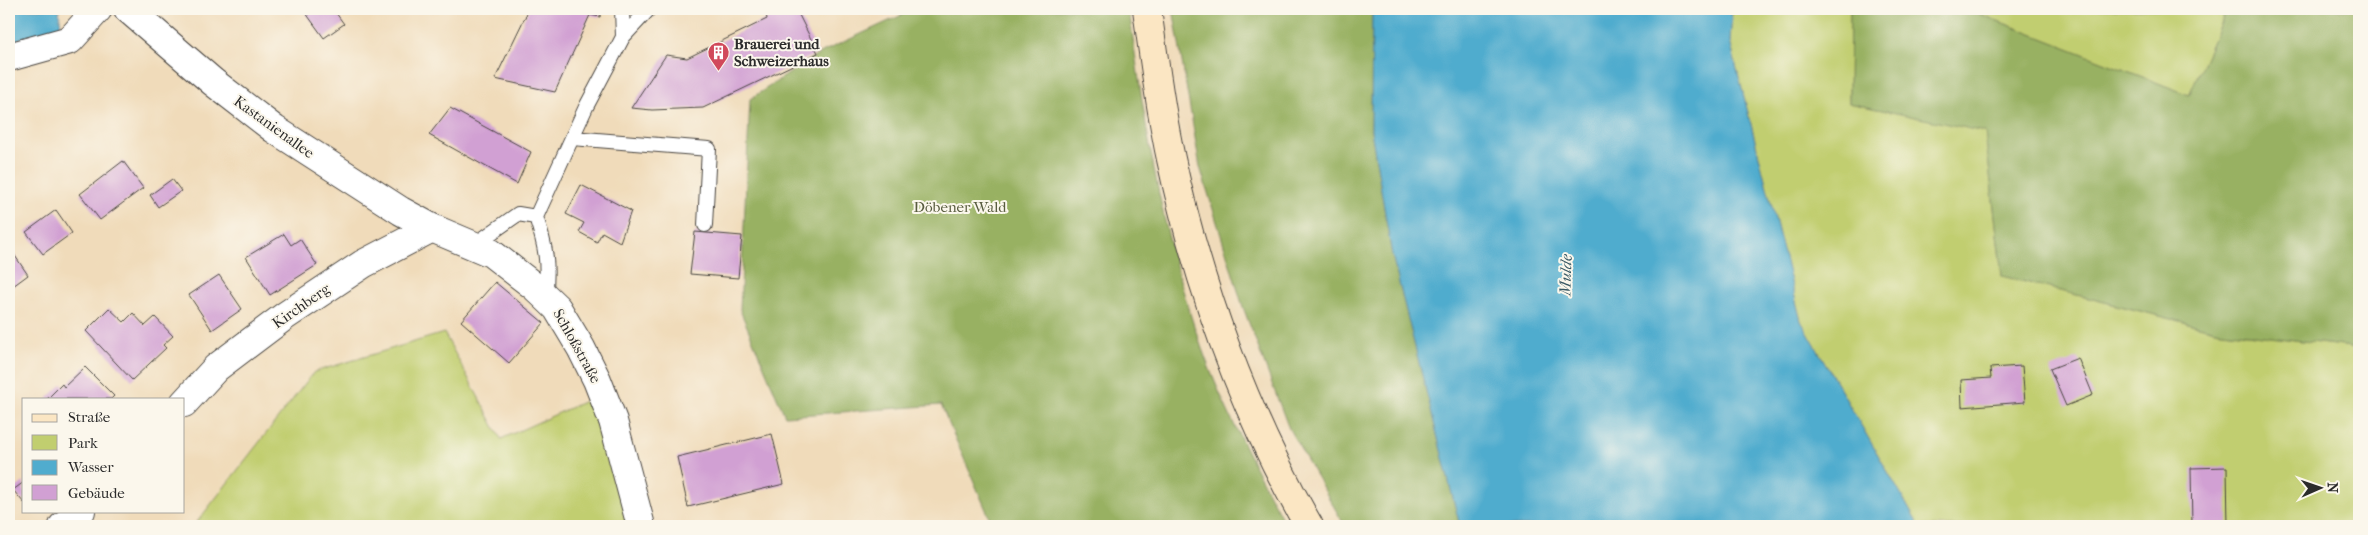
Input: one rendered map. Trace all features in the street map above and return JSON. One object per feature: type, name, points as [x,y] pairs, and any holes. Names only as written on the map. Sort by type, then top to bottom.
[{"type":"main road","points":[[1147,9],[1170,158],[1198,266],[1229,361],[1262,438],[1309,526]]},
{"type":"street","points":[[9,57],[70,40],[98,9]]},
{"type":"street","name":"Kastanienallee","points":[[128,9],[213,82],[274,129],[402,211],[432,228]]},
{"type":"street","name":"Schloßstraße","points":[[432,228],[491,253],[557,308],[597,380],[613,421],[641,526]]},
{"type":"street","name":"Kirchberg","points":[[185,402],[216,368],[285,316],[363,264],[432,228]]},
{"type":"street","points":[[63,526],[80,512]]},
{"type":"lane","points":[[622,9],[623,37]]},
{"type":"lane","points":[[545,297],[548,268],[545,243],[536,217],[572,138],[623,37],[649,9]]},
{"type":"lane","points":[[572,138],[710,150],[705,225]]},
{"type":"lane","points":[[474,245],[518,214],[536,217]]},
{"type":"green space","name":"Döbener Wald","points":[[915,9],[1129,9],[1142,100],[1159,192],[1169,237],[1194,326],[1227,410],[1286,526],[993,526],[941,405],[785,416],[740,310],[750,99],[822,52]]},
{"type":"green space","points":[[1173,9],[1372,9],[1371,130],[1392,255],[1460,526],[1345,526],[1289,429],[1243,307],[1200,167]]},
{"type":"green space","points":[[1732,9],[1850,9],[1849,103],[1985,131],[2002,276],[2215,330],[2359,348],[2359,526],[1919,526],[1801,321],[1730,42]]},
{"type":"green space","points":[[1850,9],[1972,11],[2189,95],[2227,9],[2359,9],[2359,348],[2215,330],[2002,276],[1985,132],[1849,103]]},
{"type":"green space","points":[[1960,9],[2227,9],[2189,95],[1972,11]]},
{"type":"green space","points":[[444,333],[501,439],[592,398],[626,511],[627,526],[194,526],[314,372]]},
{"type":"water","points":[[9,9],[59,9],[61,28],[9,42]]},
{"type":"water","name":"Mulde","points":[[1372,9],[1732,9],[1730,42],[1801,321],[1919,526],[1460,526],[1392,255],[1371,130]]},
{"type":"building","points":[[303,9],[333,9],[344,24],[324,38]]},
{"type":"building","points":[[529,9],[601,9],[600,17],[590,15],[555,92],[495,79]]},
{"type":"building","name":"Brauerei und Schweizerhaus","points":[[765,9],[799,9],[799,15],[818,53],[703,108],[652,110],[631,108],[666,55],[687,58],[767,19]]},
{"type":"building","points":[[450,108],[531,152],[517,184],[429,135]]},
{"type":"building","points":[[123,161],[143,188],[100,220],[80,194]]},
{"type":"building","points":[[172,179],[181,191],[158,207],[150,195]]},
{"type":"building","points":[[581,185],[631,211],[620,242],[602,232],[597,242],[579,232],[584,223],[566,214]]},
{"type":"building","points":[[56,210],[72,233],[43,254],[26,232]]},
{"type":"building","points":[[695,232],[742,236],[738,278],[690,274]]},
{"type":"building","points":[[284,234],[291,245],[300,239],[317,265],[270,295],[246,257]]},
{"type":"building","points":[[9,247],[28,275],[9,289]]},
{"type":"building","points":[[219,275],[242,309],[212,330],[189,295]]},
{"type":"building","points":[[495,282],[544,323],[509,363],[461,321]]},
{"type":"building","points":[[109,308],[124,322],[133,313],[145,326],[155,317],[173,336],[163,345],[166,348],[132,380],[86,331]]},
{"type":"building","points":[[2078,358],[2093,395],[2066,406],[2050,369]]},
{"type":"building","points":[[2022,366],[2025,402],[1962,407],[1961,380],[1991,378],[1990,368]]},
{"type":"building","points":[[85,367],[114,396],[112,398],[48,398],[62,384],[64,387]]},
{"type":"building","points":[[772,434],[784,484],[688,507],[677,457]]},
{"type":"building","points":[[2227,467],[2228,526],[2192,526],[2191,468]]},
{"type":"building","points":[[22,483],[22,501],[13,490]]},
{"type":"place","name":"Brauerei und Schweizerhaus","points":[[718,72]]}]
